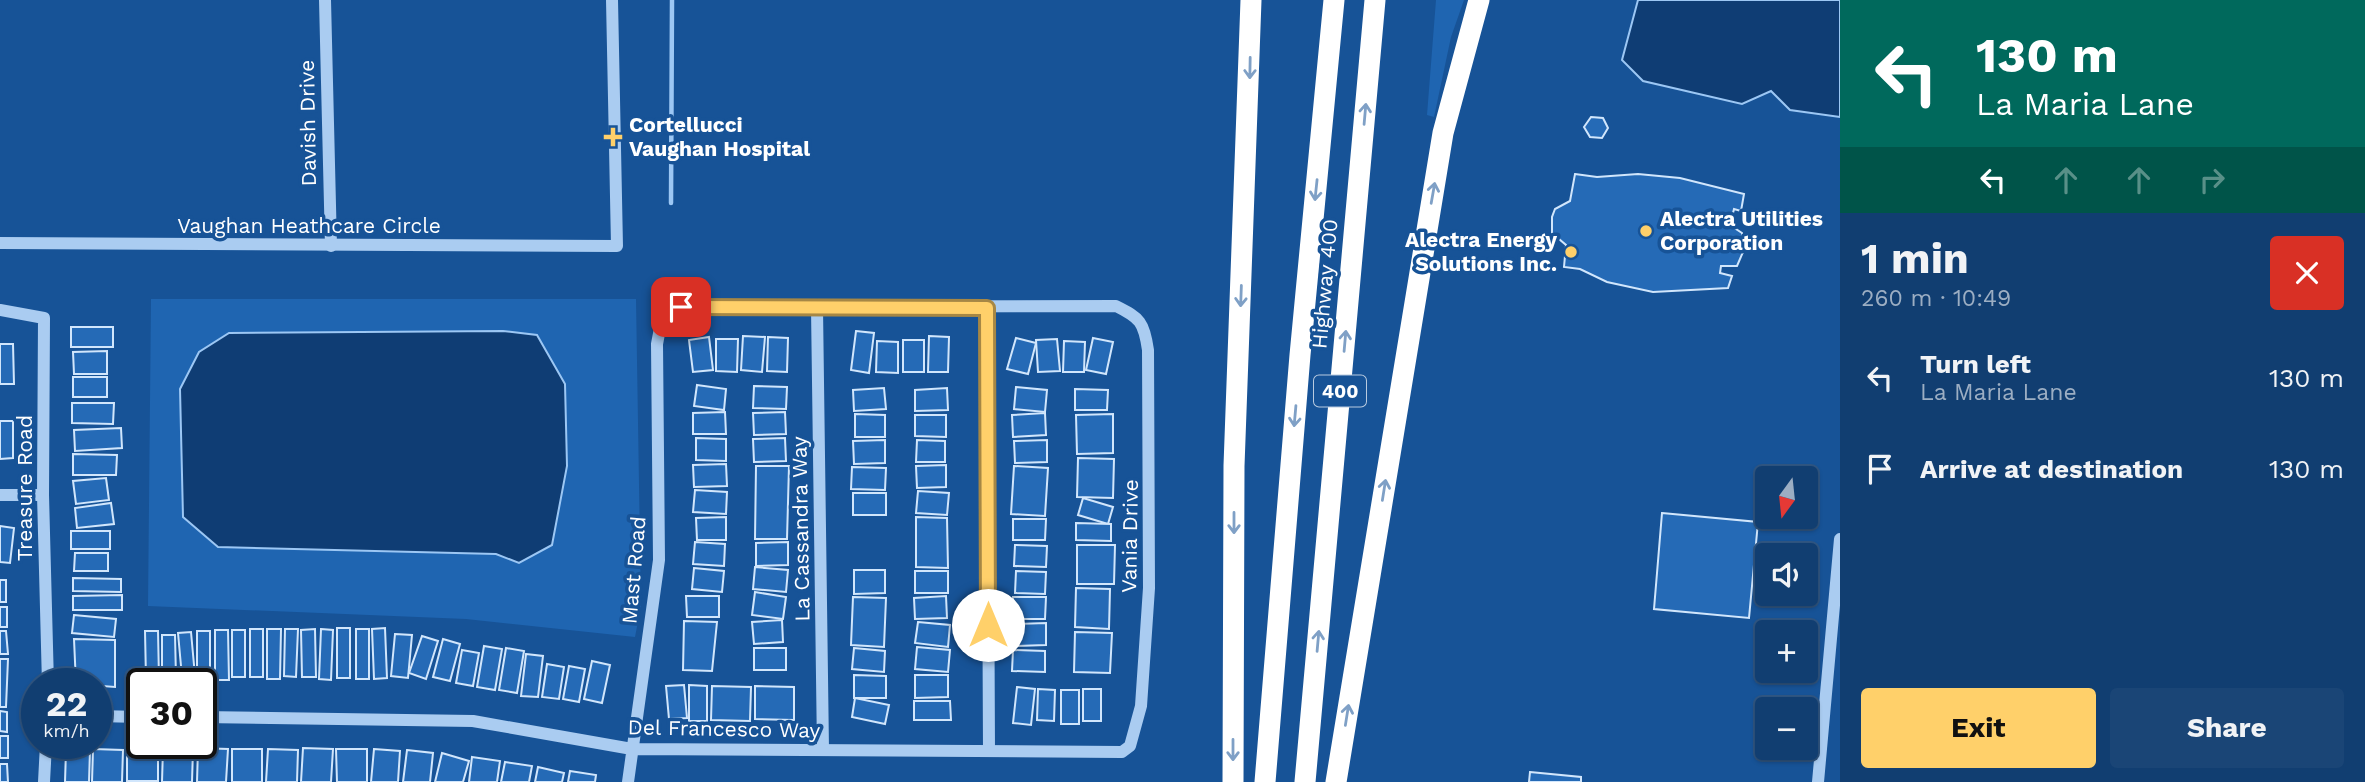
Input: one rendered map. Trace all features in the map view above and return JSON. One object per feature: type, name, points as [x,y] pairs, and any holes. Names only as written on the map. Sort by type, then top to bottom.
[{"type":"highway","points":[[1233,782],[1234,466],[1251,0]]},
{"type":"highway","name":"Highway 400","points":[[1265,782],[1299,369],[1334,0]]},
{"type":"highway","name":"Highway 400","points":[[1306,782],[1375,0]]},
{"type":"highway","points":[[1336,782],[1443,133],[1479,0]]},
{"type":"street","name":"Davish Drive","points":[[325,0],[331,246]]},
{"type":"street","name":"Vaughan Heathcare Circle","points":[[0,243],[617,246],[612,0]]},
{"type":"street","name":"Vania Drive","points":[[987,308],[1116,306],[1137,317],[1145,330],[1148,350],[1149,588],[1141,706],[1130,747],[1122,752]]},
{"type":"street","name":"Mast Road","points":[[628,782],[659,560],[657,344],[662,318],[681,307],[817,307]]},
{"type":"street","points":[[817,307],[987,308],[989,751]]},
{"type":"street","name":"La Cassandra Way","points":[[817,307],[822,750]]},
{"type":"street","name":"Treasure Road","points":[[0,310],[44,318],[43,495],[48,668]]},
{"type":"street","points":[[0,495],[43,495]]},
{"type":"street","points":[[1818,782],[1840,539]]},
{"type":"street","name":"Del Francesco Way","points":[[217,717],[473,721],[632,749],[1122,752]]},
{"type":"street","points":[[44,782],[45,759]]},
{"type":"shaded area","points":[[1436,0],[1464,0],[1451,37],[1434,117],[1427,115]]},
{"type":"shaded area","points":[[1638,0],[1840,0],[1840,117],[1790,110],[1771,91],[1742,104],[1643,81],[1622,60]]},
{"type":"shaded area","points":[[151,299],[636,299],[641,606],[635,637],[466,619],[148,606]]},
{"type":"shaded area","points":[[503,331],[537,335],[565,384],[567,466],[552,545],[519,563],[496,554],[218,547],[183,517],[180,389],[199,352],[229,333]]},
{"type":"building","points":[[1591,117],[1603,118],[1608,128],[1602,138],[1590,137],[1584,127]]},
{"type":"building","name":"Alectra Utilities Corporation","points":[[1575,174],[1597,177],[1638,174],[1680,178],[1744,194],[1741,211],[1734,209],[1730,225],[1742,233],[1743,252],[1737,266],[1721,266],[1720,273],[1732,276],[1728,288],[1653,292],[1607,282],[1580,269],[1564,267],[1566,245],[1552,233],[1552,217],[1555,209],[1570,201]]},
{"type":"building","points":[[71,327],[113,327],[113,347],[71,347]]},
{"type":"building","points":[[856,331],[874,333],[869,373],[851,370]]},
{"type":"building","points":[[743,336],[765,337],[762,372],[741,370]]},
{"type":"building","points":[[929,336],[949,337],[948,372],[928,372]]},
{"type":"building","points":[[709,337],[713,370],[693,372],[689,340]]},
{"type":"building","points":[[768,337],[788,338],[787,372],[767,371]]},
{"type":"building","points":[[1016,338],[1036,343],[1028,374],[1007,369]]},
{"type":"building","points":[[1093,338],[1113,342],[1106,374],[1086,370]]},
{"type":"building","points":[[716,339],[738,339],[737,372],[716,371]]},
{"type":"building","points":[[1057,339],[1060,371],[1038,372],[1036,340]]},
{"type":"building","points":[[903,340],[924,340],[924,372],[903,372]]},
{"type":"building","points":[[877,341],[898,342],[898,373],[876,372]]},
{"type":"building","points":[[1064,341],[1085,342],[1084,372],[1063,372]]},
{"type":"building","points":[[0,344],[13,344],[14,384],[0,384]]},
{"type":"building","points":[[107,351],[107,374],[74,374],[73,352]]},
{"type":"building","points":[[73,377],[107,377],[107,397],[73,397]]},
{"type":"building","points":[[697,385],[726,389],[724,410],[694,406]]},
{"type":"building","points":[[754,386],[787,387],[786,409],[753,408]]},
{"type":"building","points":[[1016,387],[1047,390],[1045,412],[1014,409]]},
{"type":"building","points":[[884,388],[886,409],[854,411],[853,390]]},
{"type":"building","points":[[947,388],[948,410],[915,411],[915,390]]},
{"type":"building","points":[[1075,389],[1108,390],[1107,410],[1075,410]]},
{"type":"building","points":[[72,403],[114,403],[113,424],[72,423]]},
{"type":"building","points":[[725,412],[726,434],[693,434],[693,413]]},
{"type":"building","points":[[785,412],[786,434],[754,435],[753,413]]},
{"type":"building","points":[[1045,413],[1046,435],[1013,437],[1012,415]]},
{"type":"building","points":[[855,414],[885,415],[885,437],[855,437]]},
{"type":"building","points":[[1113,414],[1113,453],[1077,454],[1076,415]]},
{"type":"building","points":[[915,415],[946,415],[946,437],[915,436]]},
{"type":"building","points":[[0,421],[13,421],[13,458],[0,459]]},
{"type":"building","points":[[121,428],[122,448],[75,451],[74,430]]},
{"type":"building","points":[[696,438],[726,439],[726,461],[696,460]]},
{"type":"building","points":[[785,438],[786,461],[754,462],[753,439]]},
{"type":"building","points":[[885,440],[885,463],[854,464],[853,441]]},
{"type":"building","points":[[917,440],[945,441],[945,462],[916,462]]},
{"type":"building","points":[[1047,440],[1047,462],[1015,463],[1014,441]]},
{"type":"building","points":[[73,454],[117,455],[116,475],[73,475]]},
{"type":"building","points":[[1078,458],[1114,459],[1113,498],[1077,497]]},
{"type":"building","points":[[726,464],[727,486],[694,487],[693,465]]},
{"type":"building","points":[[946,465],[946,487],[917,488],[916,466]]},
{"type":"building","points":[[756,466],[789,466],[787,539],[755,539]]},
{"type":"building","points":[[1014,466],[1048,468],[1045,516],[1011,514]]},
{"type":"building","points":[[852,467],[886,468],[885,490],[851,489]]},
{"type":"building","points":[[106,478],[109,500],[76,504],[73,481]]},
{"type":"building","points":[[695,490],[727,492],[726,514],[693,512]]},
{"type":"building","points":[[918,491],[949,493],[947,515],[916,513]]},
{"type":"building","points":[[853,493],[886,493],[886,515],[853,515]]},
{"type":"building","points":[[1083,498],[1113,507],[1108,524],[1078,515]]},
{"type":"building","points":[[111,503],[114,524],[77,528],[75,508]]},
{"type":"building","points":[[1662,513],[1755,522],[1755,529],[1757,529],[1749,618],[1654,609]]},
{"type":"building","points":[[726,517],[726,540],[697,540],[696,518]]},
{"type":"building","points":[[916,517],[947,518],[948,568],[916,567]]},
{"type":"building","points":[[1013,519],[1046,519],[1045,540],[1013,540]]},
{"type":"building","points":[[1076,523],[1111,524],[1111,541],[1076,540]]},
{"type":"building","points":[[0,526],[14,528],[10,563],[0,562]]},
{"type":"building","points":[[71,531],[110,531],[110,549],[71,549]]},
{"type":"building","points":[[695,542],[725,544],[724,566],[693,564]]},
{"type":"building","points":[[788,542],[788,565],[756,566],[756,543]]},
{"type":"building","points":[[1015,545],[1047,546],[1046,567],[1014,566]]},
{"type":"building","points":[[1077,545],[1115,545],[1114,584],[1077,584]]},
{"type":"building","points":[[75,553],[108,553],[108,571],[74,571]]},
{"type":"building","points":[[755,567],[788,570],[786,592],[753,589]]},
{"type":"building","points":[[694,568],[724,571],[722,592],[692,589]]},
{"type":"building","points":[[854,570],[885,570],[885,593],[854,594]]},
{"type":"building","points":[[915,571],[948,571],[948,593],[915,593]]},
{"type":"building","points":[[1016,571],[1046,572],[1045,594],[1015,593]]},
{"type":"building","points":[[73,578],[121,579],[121,592],[73,591]]},
{"type":"building","points":[[0,580],[6,580],[6,602],[0,602]]},
{"type":"building","points":[[1076,588],[1110,589],[1109,629],[1075,627]]},
{"type":"building","points":[[755,592],[786,597],[783,619],[752,615]]},
{"type":"building","points":[[122,595],[122,610],[73,610],[73,596]]},
{"type":"building","points":[[686,596],[719,596],[719,617],[687,617]]},
{"type":"building","points":[[946,596],[947,618],[915,619],[914,598]]},
{"type":"building","points":[[853,597],[886,598],[884,647],[851,645]]},
{"type":"building","points":[[1013,597],[1046,597],[1045,619],[1013,619]]},
{"type":"building","points":[[0,607],[7,607],[7,627],[0,627]]},
{"type":"building","points":[[74,615],[116,619],[114,637],[72,633]]},
{"type":"building","points":[[782,620],[783,642],[754,644],[752,622]]},
{"type":"building","points":[[684,621],[717,622],[712,671],[683,670]]},
{"type":"building","points":[[918,622],[950,625],[948,647],[915,643]]},
{"type":"building","points":[[1046,623],[1046,645],[1013,646],[1012,624]]},
{"type":"building","points":[[337,628],[350,628],[350,678],[337,678]]},
{"type":"building","points":[[385,628],[387,678],[374,679],[372,629]]},
{"type":"building","points":[[250,629],[263,629],[263,677],[250,677]]},
{"type":"building","points":[[267,629],[281,629],[280,679],[267,679]]},
{"type":"building","points":[[285,629],[298,629],[296,677],[284,676]]},
{"type":"building","points":[[315,629],[316,677],[302,677],[301,630]]},
{"type":"building","points":[[321,629],[333,630],[331,680],[319,679]]},
{"type":"building","points":[[356,629],[369,629],[369,679],[356,679]]},
{"type":"building","points":[[215,630],[228,630],[229,680],[217,680]]},
{"type":"building","points":[[232,630],[245,630],[245,677],[232,677]]},
{"type":"building","points":[[0,631],[6,631],[8,654],[0,654]]},
{"type":"building","points":[[145,631],[158,631],[159,668],[146,668]]},
{"type":"building","points":[[197,631],[210,631],[210,668],[197,668]]},
{"type":"building","points":[[191,632],[194,668],[181,668],[178,633]]},
{"type":"building","points":[[1075,632],[1112,633],[1110,673],[1074,672]]},
{"type":"building","points":[[395,634],[412,635],[408,678],[391,676]]},
{"type":"building","points":[[162,635],[175,635],[176,668],[162,668]]},
{"type":"building","points":[[422,636],[438,641],[426,679],[409,673]]},
{"type":"building","points":[[74,639],[115,640],[115,687],[112,687],[112,668],[75,668]]},
{"type":"building","points":[[443,639],[460,644],[450,681],[433,677]]},
{"type":"building","points":[[484,646],[502,649],[495,690],[477,687]]},
{"type":"building","points":[[917,647],[950,650],[948,672],[915,669]]},
{"type":"building","points":[[506,648],[524,651],[517,693],[499,690]]},
{"type":"building","points":[[754,648],[786,648],[786,670],[754,670]]},
{"type":"building","points":[[854,648],[885,651],[884,672],[852,669]]},
{"type":"building","points":[[462,650],[479,653],[473,686],[456,683]]},
{"type":"building","points":[[1013,650],[1045,651],[1045,672],[1012,671]]},
{"type":"building","points":[[526,654],[543,656],[538,697],[521,696]]},
{"type":"building","points":[[0,659],[8,659],[6,707],[0,707]]},
{"type":"building","points":[[592,661],[610,665],[602,703],[584,699]]},
{"type":"building","points":[[547,664],[564,667],[559,699],[542,697]]},
{"type":"building","points":[[569,666],[585,669],[579,702],[563,699]]},
{"type":"building","points":[[854,675],[886,676],[886,698],[854,698]]},
{"type":"building","points":[[915,675],[948,675],[948,697],[915,698]]},
{"type":"building","points":[[684,685],[687,718],[669,719],[666,686]]},
{"type":"building","points":[[689,685],[707,686],[707,721],[689,721]]},
{"type":"building","points":[[712,686],[751,687],[750,721],[711,720]]},
{"type":"building","points":[[755,686],[794,687],[794,720],[755,719]]},
{"type":"building","points":[[1017,687],[1035,689],[1031,725],[1013,723]]},
{"type":"building","points":[[1038,689],[1055,690],[1054,721],[1037,720]]},
{"type":"building","points":[[1083,689],[1101,689],[1101,721],[1083,721]]},
{"type":"building","points":[[1061,690],[1079,690],[1079,724],[1061,724]]},
{"type":"building","points":[[855,698],[889,705],[885,724],[852,717]]},
{"type":"building","points":[[914,701],[950,701],[951,720],[914,720]]},
{"type":"building","points":[[0,711],[7,712],[7,732],[0,731]]},
{"type":"building","points":[[0,736],[8,736],[8,758],[0,758]]},
{"type":"building","points":[[303,748],[333,749],[331,782],[301,782]]},
{"type":"building","points":[[217,749],[228,749],[226,782],[197,782],[198,759],[217,759]]},
{"type":"building","points":[[232,749],[262,749],[262,782],[232,782]]},
{"type":"building","points":[[268,749],[298,750],[297,782],[266,782]]},
{"type":"building","points":[[336,749],[367,749],[367,782],[337,782]]},
{"type":"building","points":[[374,749],[400,751],[398,782],[371,782]]},
{"type":"building","points":[[112,750],[123,750],[122,782],[92,782],[93,759],[112,759]]},
{"type":"building","points":[[407,750],[433,753],[430,782],[403,782]]},
{"type":"building","points":[[442,753],[469,761],[463,782],[435,782]]},
{"type":"building","points":[[472,757],[500,761],[497,782],[469,782]]},
{"type":"building","points":[[66,759],[90,759],[89,782],[65,782]]},
{"type":"building","points":[[127,759],[158,759],[158,781],[127,781]]},
{"type":"building","points":[[163,759],[193,759],[192,782],[162,782]]},
{"type":"building","points":[[505,762],[532,766],[529,782],[501,782]]},
{"type":"building","points":[[0,764],[7,764],[8,782],[0,782]]},
{"type":"building","points":[[538,767],[564,773],[562,782],[535,782]]},
{"type":"building","points":[[570,771],[596,775],[595,782],[568,782]]},
{"type":"building","points":[[1530,772],[1581,777],[1581,782],[1529,782]]},
{"type":"waterway","points":[[671,203],[672,0]]},
{"type":"place","name":"Cortellucci Vaughan Hospital","points":[[613,137]]},
{"type":"place","name":"Alectra Utilities Corporation","points":[[1646,231]]},
{"type":"place","name":"Alectra Energy Solutions Inc.","points":[[1571,252]]},
{"type":"route","points":[[681,307],[987,308],[988,625]]}]
